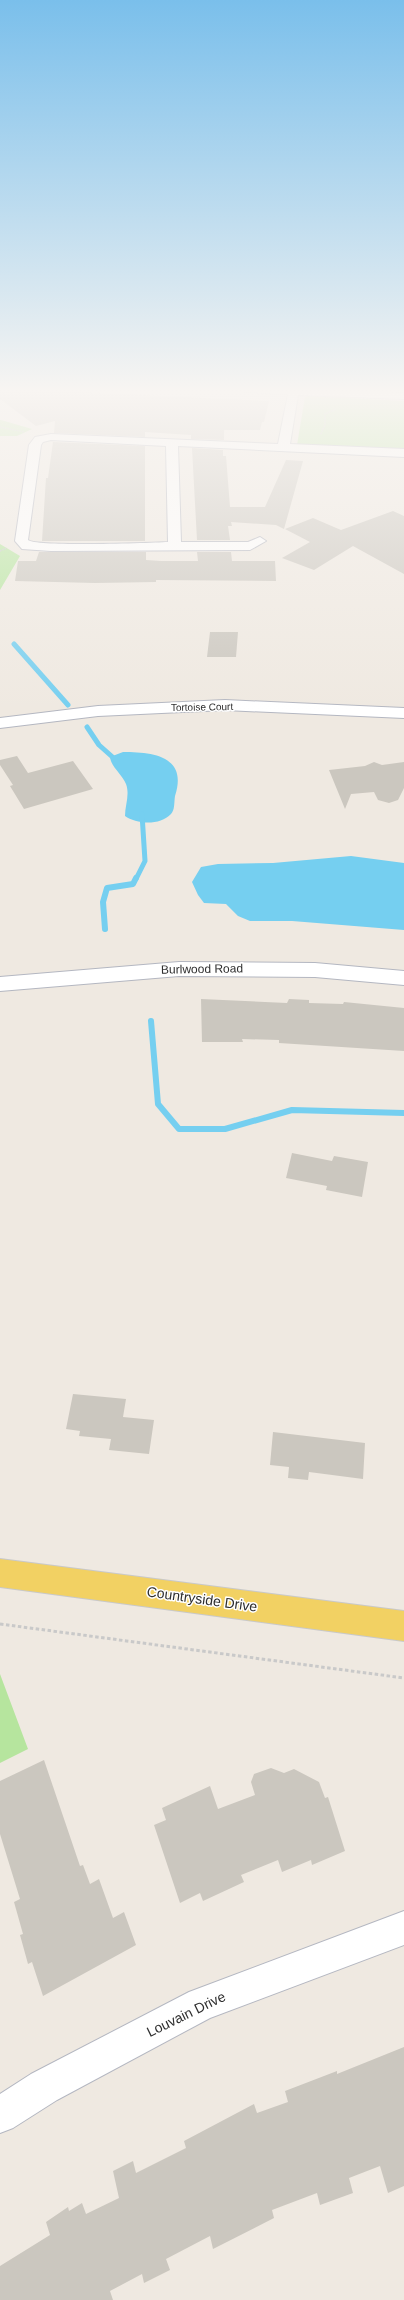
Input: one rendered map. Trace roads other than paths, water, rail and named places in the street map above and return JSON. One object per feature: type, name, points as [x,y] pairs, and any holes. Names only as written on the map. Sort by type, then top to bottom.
[{"type":"main road","name":"Countryside Drive","points":[[0,1573],[404,1626]]},
{"type":"street","points":[[27,496],[21,541],[27,546],[250,546],[260,541]]},
{"type":"street","points":[[174,496],[175,547]]},
{"type":"street","name":"Tortoise Court","points":[[0,723],[98,711],[225,705],[404,714]]},
{"type":"street","name":"Burlwood Road","points":[[0,984],[179,968],[316,970],[404,978]]},
{"type":"street","name":"Louvain Drive","points":[[0,2115],[44,2088],[201,2004],[404,1928]]},
{"type":"water","points":[[123,752],[156,755],[172,764],[177,772],[178,783],[173,810],[166,818],[155,822],[141,822],[125,816],[127,796],[126,784],[112,764],[110,757]]},
{"type":"water","points":[[351,856],[404,863],[404,930],[292,921],[250,921],[238,916],[226,904],[204,903],[198,895],[192,882],[201,867],[218,864],[273,863]]},
{"type":"waterway","points":[[14,644],[68,705]]},
{"type":"waterway","points":[[87,727],[99,745],[117,761]]},
{"type":"waterway","points":[[136,879],[145,861],[142,814]]},
{"type":"waterway","points":[[105,929],[103,902],[107,888],[133,884],[136,878]]},
{"type":"waterway","points":[[151,1021],[158,1104],[179,1129],[225,1129],[292,1110],[404,1113]]}]
